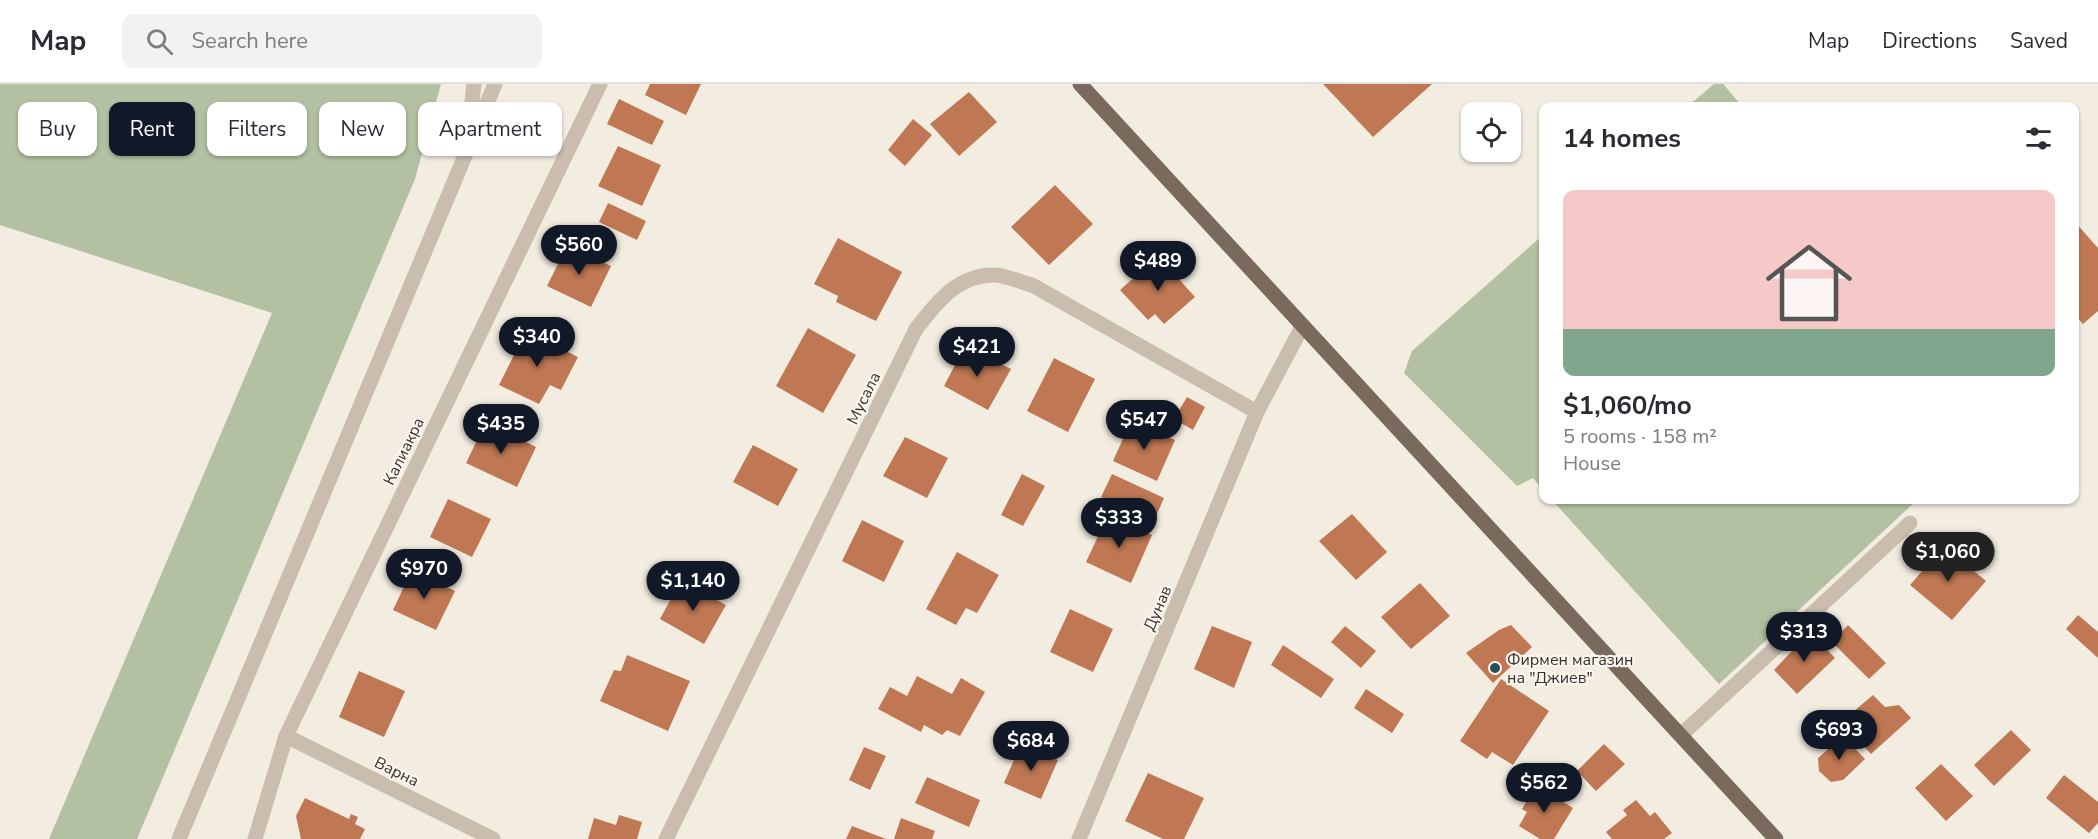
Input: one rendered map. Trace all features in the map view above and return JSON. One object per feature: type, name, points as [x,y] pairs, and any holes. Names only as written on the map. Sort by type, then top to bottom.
[{"type":"main road","points":[[1080,84],[1776,839]]},
{"type":"street","points":[[472,102],[474,84]]},
{"type":"street","points":[[488,102],[495,84]]},
{"type":"street","name":"Калиакра","points":[[255,839],[286,736],[600,84]]},
{"type":"street","points":[[179,839],[466,156]]},
{"type":"street","name":"Мусала","points":[[666,839],[916,329],[940,298],[968,279],[997,275],[1032,285],[1257,412]]},
{"type":"street","name":"Дунав","points":[[1080,839],[1257,412],[1302,327]]},
{"type":"street","points":[[1681,735],[1910,523]]},
{"type":"street","name":"Варна","points":[[286,736],[493,839]]},
{"type":"green space","points":[[0,84],[441,84],[436,102],[418,102],[418,156],[421,156],[415,179],[137,839],[49,839],[272,313],[0,225]]},
{"type":"green space","points":[[1714,84],[1723,84],[1739,102],[1693,102]]},
{"type":"green space","points":[[1539,239],[1539,485],[1533,478],[1517,486],[1404,373],[1412,351]]},
{"type":"green space","points":[[1556,504],[1913,504],[1719,684]]},
{"type":"building","points":[[650,84],[701,84],[686,115],[645,95]]},
{"type":"building","points":[[1323,84],[1432,84],[1373,137]]},
{"type":"building","points":[[969,92],[997,122],[959,156],[930,124]]},
{"type":"building","points":[[619,99],[664,121],[652,145],[607,124]]},
{"type":"building","points":[[913,119],[932,135],[905,166],[888,150]]},
{"type":"building","points":[[618,146],[661,165],[642,206],[598,186]]},
{"type":"building","points":[[1055,185],[1093,224],[1049,265],[1011,227]]},
{"type":"building","points":[[608,203],[646,221],[637,240],[599,222]]},
{"type":"building","points":[[2079,227],[2098,248],[2098,311],[2083,324],[2079,320]]},
{"type":"building","points":[[838,238],[902,272],[876,321],[836,302],[838,296],[814,284]]},
{"type":"building","points":[[567,246],[611,266],[591,307],[547,286]]},
{"type":"building","points":[[1158,256],[1195,297],[1164,324],[1155,314],[1148,320],[1120,290]]},
{"type":"building","points":[[808,328],[856,355],[823,413],[776,386]]},
{"type":"building","points":[[526,331],[578,357],[561,390],[550,385],[539,404],[499,385]]},
{"type":"building","points":[[965,346],[1011,369],[988,410],[944,386]]},
{"type":"building","points":[[1054,358],[1095,379],[1068,432],[1027,411]]},
{"type":"building","points":[[1187,397],[1205,407],[1193,430],[1174,419]]},
{"type":"building","points":[[1131,421],[1175,440],[1157,481],[1113,461]]},
{"type":"building","points":[[486,422],[536,447],[517,487],[466,463]]},
{"type":"building","points":[[905,437],[948,458],[927,498],[883,476]]},
{"type":"building","points":[[753,445],[798,469],[778,506],[733,482]]},
{"type":"building","points":[[1022,474],[1045,486],[1023,526],[1001,515]]},
{"type":"building","points":[[1112,474],[1164,498],[1154,521],[1101,497]]},
{"type":"building","points":[[448,499],[491,519],[472,557],[430,537]]},
{"type":"building","points":[[1352,514],[1387,552],[1356,580],[1319,541]]},
{"type":"building","points":[[1108,515],[1152,535],[1131,583],[1086,562]]},
{"type":"building","points":[[862,520],[904,541],[884,582],[842,561]]},
{"type":"building","points":[[1944,546],[1986,581],[1952,620],[1910,585]]},
{"type":"building","points":[[957,552],[999,575],[977,613],[966,608],[956,625],[926,609]]},
{"type":"building","points":[[412,570],[455,591],[436,630],[393,610]]},
{"type":"building","points":[[681,580],[726,605],[704,644],[660,619]]},
{"type":"building","points":[[1420,583],[1450,616],[1411,649],[1381,617]]},
{"type":"building","points":[[1070,609],[1113,629],[1093,672],[1050,652]]},
{"type":"building","points":[[2078,615],[2098,632],[2098,658],[2066,629]]},
{"type":"building","name":"Фирмен магазин на \"Джиев\"","points":[[1511,625],[1532,647],[1493,683],[1466,653],[1499,630]]},
{"type":"building","points":[[1848,625],[1886,663],[1869,679],[1832,642]]},
{"type":"building","points":[[1212,626],[1252,642],[1234,688],[1194,669]]},
{"type":"building","points":[[1345,626],[1376,651],[1361,668],[1331,642]]},
{"type":"building","points":[[1810,632],[1835,658],[1797,694],[1774,670]]},
{"type":"building","points":[[1283,645],[1334,679],[1321,698],[1271,665]]},
{"type":"building","points":[[627,655],[690,681],[668,731],[600,701],[614,670],[621,671]]},
{"type":"building","points":[[359,671],[405,691],[384,737],[339,717]]},
{"type":"building","points":[[917,676],[952,694],[961,678],[985,692],[960,736],[947,730],[942,735],[924,725],[921,732],[878,709],[890,687],[907,696]]},
{"type":"building","points":[[1501,679],[1549,711],[1513,765],[1492,752],[1487,759],[1460,741]]},
{"type":"building","points":[[1366,689],[1404,714],[1392,733],[1354,708]]},
{"type":"building","points":[[1873,695],[1885,707],[1899,705],[1911,718],[1871,754],[1846,727],[1852,722],[1847,717]]},
{"type":"building","points":[[2011,730],[2031,750],[1994,786],[1974,765]]},
{"type":"building","points":[[1843,736],[1865,759],[1843,780],[1831,782],[1819,771],[1818,758]]},
{"type":"building","points":[[1021,744],[1058,760],[1041,799],[1004,783]]},
{"type":"building","points":[[1604,744],[1625,764],[1596,791],[1577,771]]},
{"type":"building","points":[[864,747],[886,756],[870,790],[849,780]]},
{"type":"building","points":[[1941,764],[1973,796],[1946,821],[1915,788]]},
{"type":"building","points":[[1148,773],[1204,798],[1184,839],[1163,839],[1125,821]]},
{"type":"building","points":[[2064,775],[2098,802],[2098,823],[2089,833],[2046,798]]},
{"type":"building","points":[[927,777],[980,800],[969,827],[915,803]]},
{"type":"building","points":[[1536,785],[1573,808],[1554,839],[1540,839],[1519,826],[1527,812],[1522,809]]},
{"type":"building","points":[[305,798],[349,819],[351,814],[358,817],[355,824],[365,829],[360,839],[301,839],[296,816]]},
{"type":"building","points":[[1636,800],[1650,816],[1655,812],[1672,833],[1664,839],[1612,839],[1606,832],[1627,815],[1623,810]]},
{"type":"building","points":[[619,815],[642,822],[637,839],[588,839],[594,818],[616,825]]},
{"type":"building","points":[[901,818],[935,831],[932,839],[894,839]]},
{"type":"building","points":[[852,826],[886,839],[846,839]]},
{"type":"place","name":"Фирмен магазин на \"Джиев\"","points":[[1495,668]]}]
